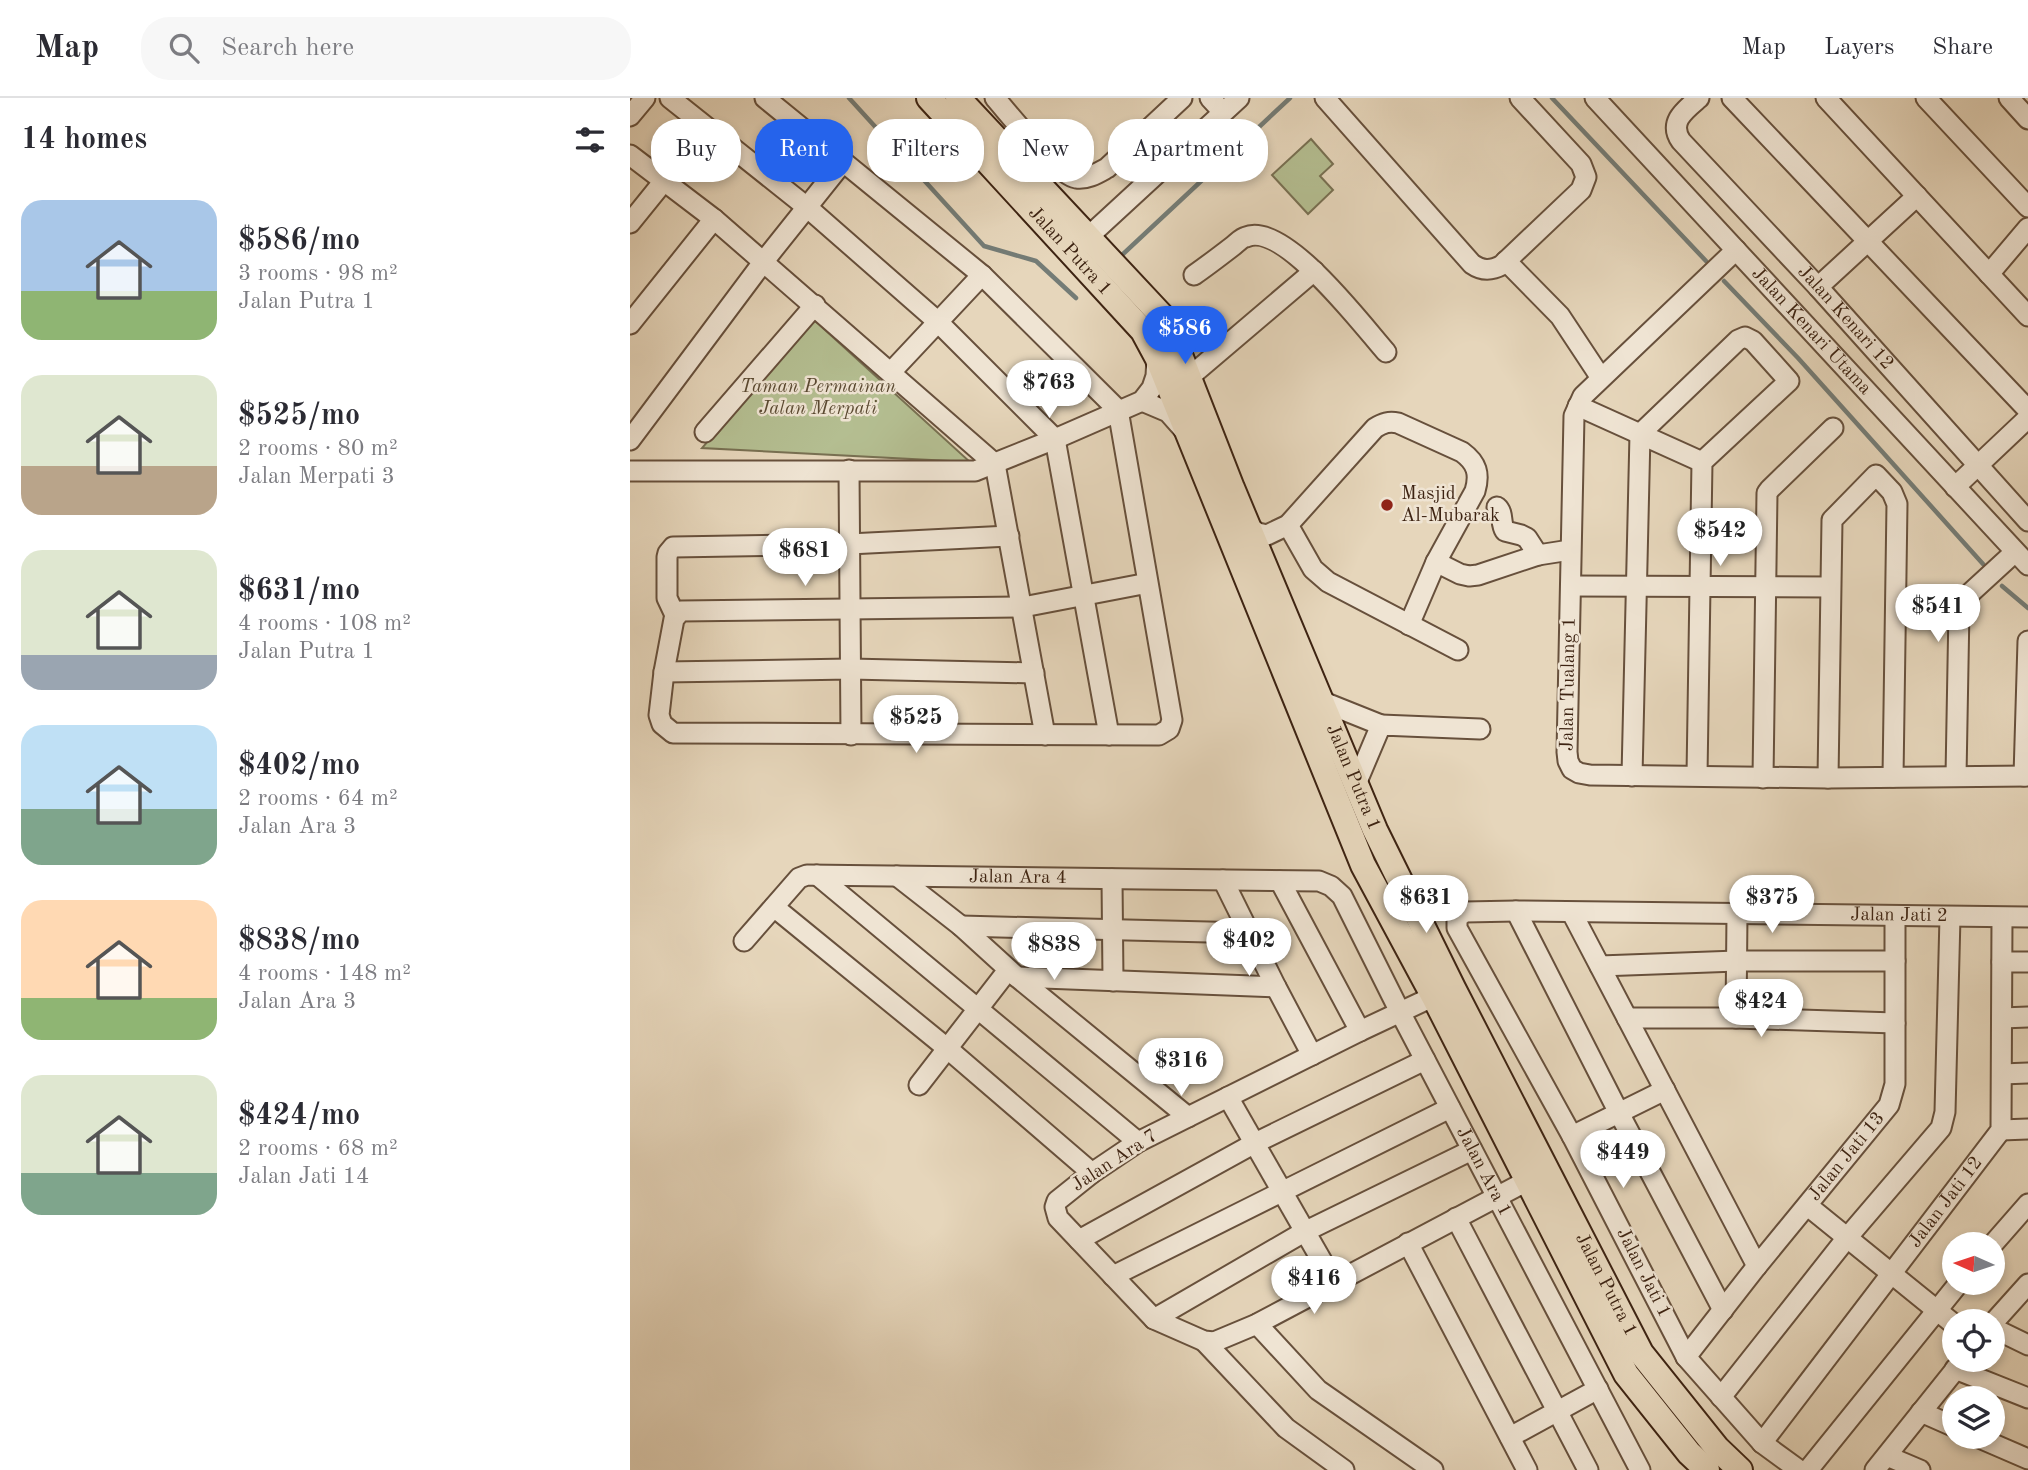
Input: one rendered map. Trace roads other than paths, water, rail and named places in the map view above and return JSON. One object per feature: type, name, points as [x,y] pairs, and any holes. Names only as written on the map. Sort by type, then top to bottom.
[{"type":"main road","name":"Jalan Putra 1","points":[[929,98],[1143,331],[1157,358],[1180,385],[1250,527],[1443,992],[1527,1181],[1626,1374],[1689,1453],[1707,1470]]},
{"type":"main road","name":"Jalan Putra 1","points":[[958,98],[1161,316],[1173,337],[1187,434],[1363,865],[1443,992],[1641,1353],[1717,1448],[1740,1470]]},
{"type":"street","points":[[630,116],[645,98]]},
{"type":"street","points":[[670,98],[808,208],[937,321],[1055,439],[1109,735]]},
{"type":"street","points":[[765,98],[791,119]]},
{"type":"street","points":[[995,98],[1060,170],[1076,178],[1093,175],[1107,168],[1182,98]]},
{"type":"street","points":[[1088,237],[1217,105],[1239,98]]},
{"type":"street","points":[[1325,98],[1472,264],[1487,270],[1495,269],[1506,261],[1581,190],[1586,177],[1581,164],[1520,98]]},
{"type":"street","name":"Jalan Kenari Utama","points":[[1595,98],[2022,558]]},
{"type":"street","name":"Jalan Kenari 12","points":[[1699,98],[1681,114],[1675,127],[1681,141],[1818,287],[1977,466],[2026,513]]},
{"type":"street","points":[[1732,98],[2028,410]]},
{"type":"street","points":[[1826,98],[2028,316]]},
{"type":"street","points":[[1926,98],[2028,206]]},
{"type":"street","points":[[2010,98],[2028,119]]},
{"type":"street","points":[[630,155],[651,171]]},
{"type":"street","points":[[853,169],[982,275],[1118,411],[1172,720],[1168,729],[1159,735],[673,733],[662,724],[659,715],[664,672],[676,615],[667,596],[667,557],[673,547],[849,544],[1009,536]]},
{"type":"street","points":[[630,223],[663,182]]},
{"type":"street","points":[[665,182],[764,261],[995,464],[1045,735]]},
{"type":"street","points":[[630,440],[764,261],[828,182]]},
{"type":"street","points":[[1818,287],[1917,196]]},
{"type":"street","points":[[630,324],[714,219]]},
{"type":"street","points":[[1989,274],[2028,228]]},
{"type":"street","points":[[1194,275],[1247,236],[1259,235],[1275,239],[1314,271],[1386,352]]},
{"type":"street","points":[[1702,462],[1578,406],[1583,396],[1601,378],[1736,250]]},
{"type":"street","points":[[1506,261],[1560,316],[1601,378]]},
{"type":"street","points":[[1180,385],[1314,271]]},
{"type":"street","points":[[891,372],[982,275]]},
{"type":"street","points":[[705,432],[815,305]]},
{"type":"street","points":[[1632,776],[1640,434],[1741,338],[1749,338],[1789,381],[1702,462],[1697,775]]},
{"type":"street","points":[[630,471],[975,471],[1142,401],[1152,388],[1157,358]]},
{"type":"street","points":[[1142,401],[1168,412],[1187,434]]},
{"type":"street","name":"Jalan Tualang 1","points":[[1578,406],[1574,416],[1570,550],[1568,761],[1572,769],[1579,774],[1632,776],[2026,776]]},
{"type":"street","points":[[1955,487],[2028,418]]},
{"type":"street","points":[[1250,527],[1267,535],[1288,525],[1382,423],[1398,423],[1462,452],[1471,459],[1477,469],[1475,491],[1436,562],[1409,625]]},
{"type":"street","points":[[1763,778],[1768,491],[1833,428]]},
{"type":"street","points":[[849,470],[851,735]]},
{"type":"street","points":[[1828,778],[1833,518],[1876,475],[1892,492],[1897,503],[1893,777]]},
{"type":"street","points":[[1497,506],[1506,531],[1527,538],[1538,555]]},
{"type":"street","points":[[1288,525],[1313,569],[1328,582],[1458,650]]},
{"type":"street","points":[[1436,562],[1469,576],[1538,555],[1570,550]]},
{"type":"street","points":[[1956,776],[1959,609],[1967,596],[2022,558]]},
{"type":"street","points":[[676,615],[684,610],[1023,607],[1148,583]]},
{"type":"street","points":[[1571,586],[1830,587]]},
{"type":"street","points":[[2026,776],[2028,640]]},
{"type":"street","points":[[664,672],[850,669],[1034,673]]},
{"type":"street","points":[[1321,701],[1381,725],[1480,729]]},
{"type":"street","points":[[1356,784],[1381,725]]},
{"type":"street","points":[[817,875],[1138,1142]]},
{"type":"street","name":"Jalan Ara 4","points":[[744,941],[801,876],[1318,881]]},
{"type":"street","points":[[897,876],[961,926],[1013,973],[1188,1117]]},
{"type":"street","points":[[1112,878],[1113,981]]},
{"type":"street","points":[[1223,880],[1312,1055]]},
{"type":"street","points":[[1280,881],[1360,1031]]},
{"type":"street","name":"Jalan Ara 1","points":[[1318,881],[1331,886],[1342,896],[1640,1470]]},
{"type":"street","points":[[774,907],[948,1049],[1091,1172]]},
{"type":"street","points":[[1516,911],[1723,1310]]},
{"type":"street","name":"Jalan Jati 2","points":[[1516,911],[2028,917]]},
{"type":"street","name":"Jalan Jati 1","points":[[1516,911],[1465,912],[1460,914],[1455,923],[1572,1136],[1686,1357],[1762,1443],[1799,1470]]},
{"type":"street","points":[[1572,913],[1757,1266]]},
{"type":"street","points":[[1736,1018],[1737,914]]},
{"type":"street","name":"Jalan Jati 13","points":[[1686,1357],[1889,1105],[1895,1084],[1895,916]]},
{"type":"street","points":[[1721,1396],[1846,1239],[1936,1135],[1944,1120],[1950,917]]},
{"type":"street","points":[[2002,918],[2001,1130],[2028,1129]]},
{"type":"street","points":[[961,926],[1249,933]]},
{"type":"street","points":[[1600,966],[1738,961],[1895,961]]},
{"type":"street","points":[[2002,962],[2028,962]]},
{"type":"street","points":[[919,1084],[978,1010],[1013,973]]},
{"type":"street","points":[[1013,973],[1113,981],[1276,987]]},
{"type":"street","name":"Jalan Ara 7","points":[[1154,1319],[1058,1218],[1055,1207],[1061,1197],[1091,1172],[1138,1142],[1443,992]]},
{"type":"street","points":[[2002,1018],[2028,1017]]},
{"type":"street","points":[[1627,1018],[1895,1023]]},
{"type":"street","points":[[1079,1240],[1255,1143],[1425,1060]]},
{"type":"street","points":[[2001,1074],[2028,1073]]},
{"type":"street","points":[[1572,1136],[1665,1090]]},
{"type":"street","points":[[1228,1097],[1334,1282]]},
{"type":"street","points":[[1113,1276],[1450,1108]]},
{"type":"street","name":"Jalan Jati 12","points":[[1762,1443],[2001,1130]]},
{"type":"street","points":[[1154,1319],[1304,1232],[1472,1150]]},
{"type":"street","points":[[1154,1319],[1204,1341],[1225,1339],[1527,1181]]},
{"type":"street","points":[[2004,1232],[2028,1204]]},
{"type":"street","points":[[1808,1206],[1942,1315]]},
{"type":"street","points":[[1456,1218],[1588,1470]]},
{"type":"street","points":[[1408,1243],[1527,1470]]},
{"type":"street","points":[[2005,1311],[2028,1284]]},
{"type":"street","points":[[1808,1470],[1949,1295]]},
{"type":"street","points":[[1257,1324],[1318,1390],[1433,1470]]},
{"type":"street","points":[[2005,1332],[2028,1345]]},
{"type":"street","points":[[1204,1341],[1286,1428],[1344,1470]]},
{"type":"street","points":[[1920,1470],[1881,1463],[1953,1372]]},
{"type":"street","points":[[1974,1372],[2028,1398]]},
{"type":"street","points":[[1510,1437],[1598,1389]]},
{"type":"street","points":[[1921,1412],[1942,1421]]},
{"type":"street","points":[[2005,1449],[2028,1459]]},
{"type":"waterway","points":[[849,98],[984,246],[1036,261],[1076,298]]},
{"type":"waterway","points":[[1121,256],[1290,98]]},
{"type":"waterway","points":[[1552,98],[1706,261]]},
{"type":"waterway","points":[[1724,281],[1798,358],[1983,564]]},
{"type":"waterway","points":[[2002,586],[2028,608]]},
{"type":"place","name":"Masjid Al-Mubarak","points":[[1387,505]]},
{"type":"park label","name":"Taman Permainan Jalan Merpati","points":[[818,398]]}]
